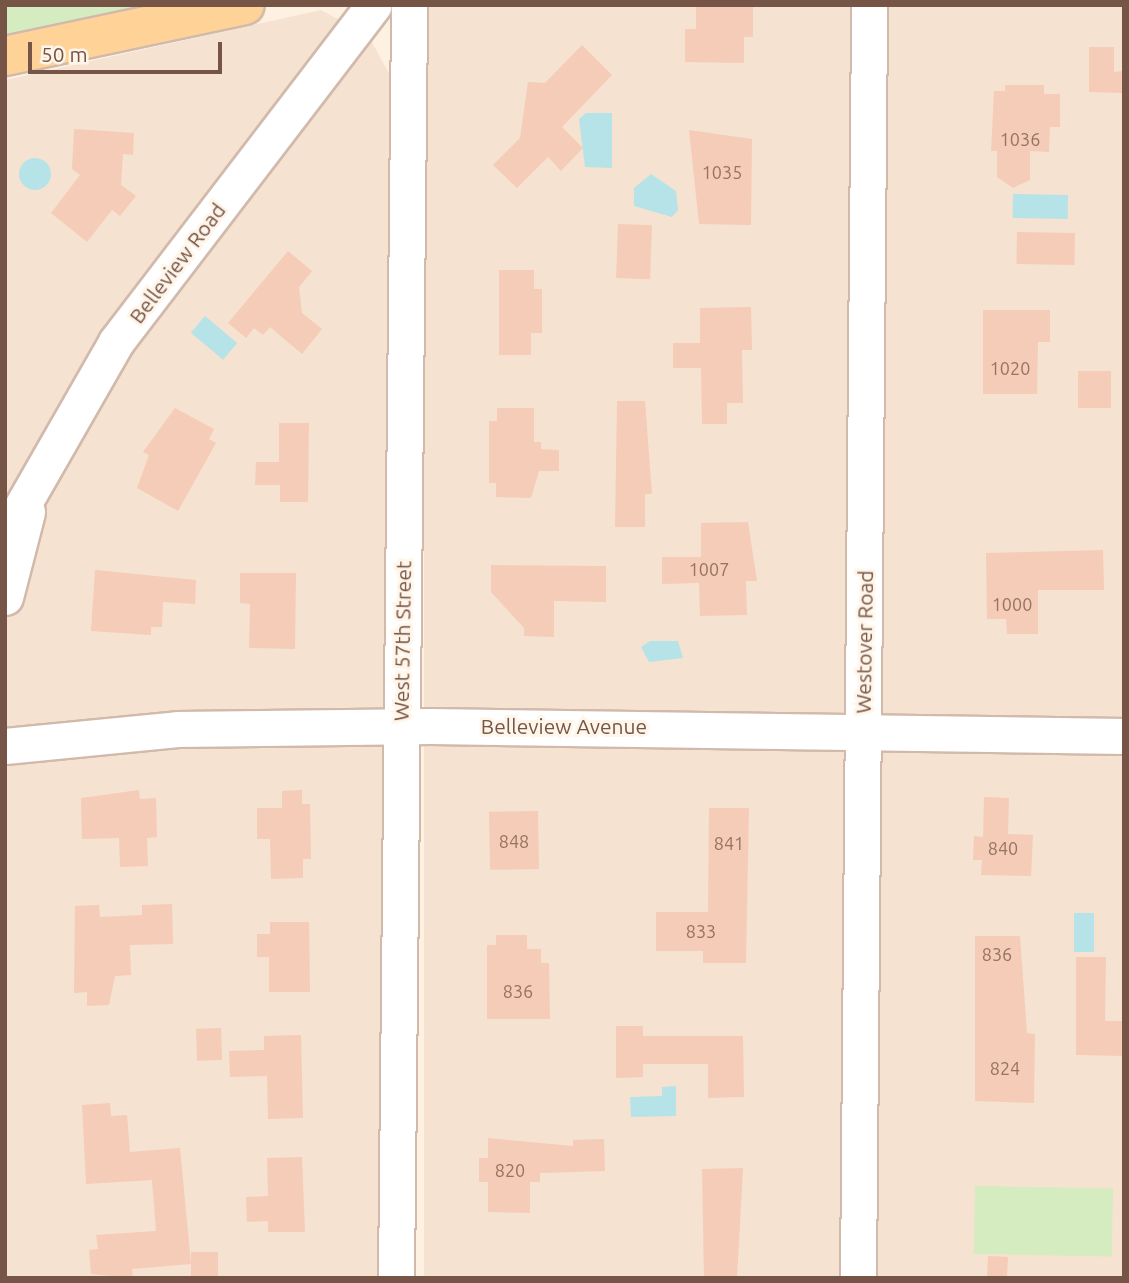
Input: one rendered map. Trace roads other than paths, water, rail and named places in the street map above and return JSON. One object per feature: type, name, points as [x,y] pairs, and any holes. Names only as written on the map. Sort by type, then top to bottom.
[{"type":"main road","points":[[5,56],[245,5]]},
{"type":"street","name":"Belleview Road","points":[[5,536],[116,342],[374,5]]},
{"type":"street","name":"West 57th Street","points":[[396,1278],[409,5]]},
{"type":"street","name":"Westover Road","points":[[858,1278],[869,5]]},
{"type":"street","points":[[5,597],[29,503],[52,453]]},
{"type":"street","name":"Belleview Avenue","points":[[5,746],[177,729],[401,726],[863,728],[1124,736]]},
{"type":"water","points":[[586,113],[612,113],[612,168],[585,167],[579,119]]},
{"type":"water","points":[[35,158],[46,163],[51,174],[46,185],[35,190],[24,185],[19,174],[24,163]]},
{"type":"water","points":[[651,174],[676,191],[678,210],[672,217],[634,206],[634,188]]},
{"type":"water","points":[[1013,194],[1068,195],[1068,219],[1013,218]]},
{"type":"water","points":[[205,316],[237,343],[223,360],[191,333]]},
{"type":"water","points":[[650,641],[678,641],[683,658],[649,662],[641,647]]},
{"type":"water","points":[[1074,913],[1094,913],[1094,952],[1074,952]]},
{"type":"water","points":[[676,1086],[676,1116],[631,1117],[630,1097],[662,1096],[662,1087]]}]
